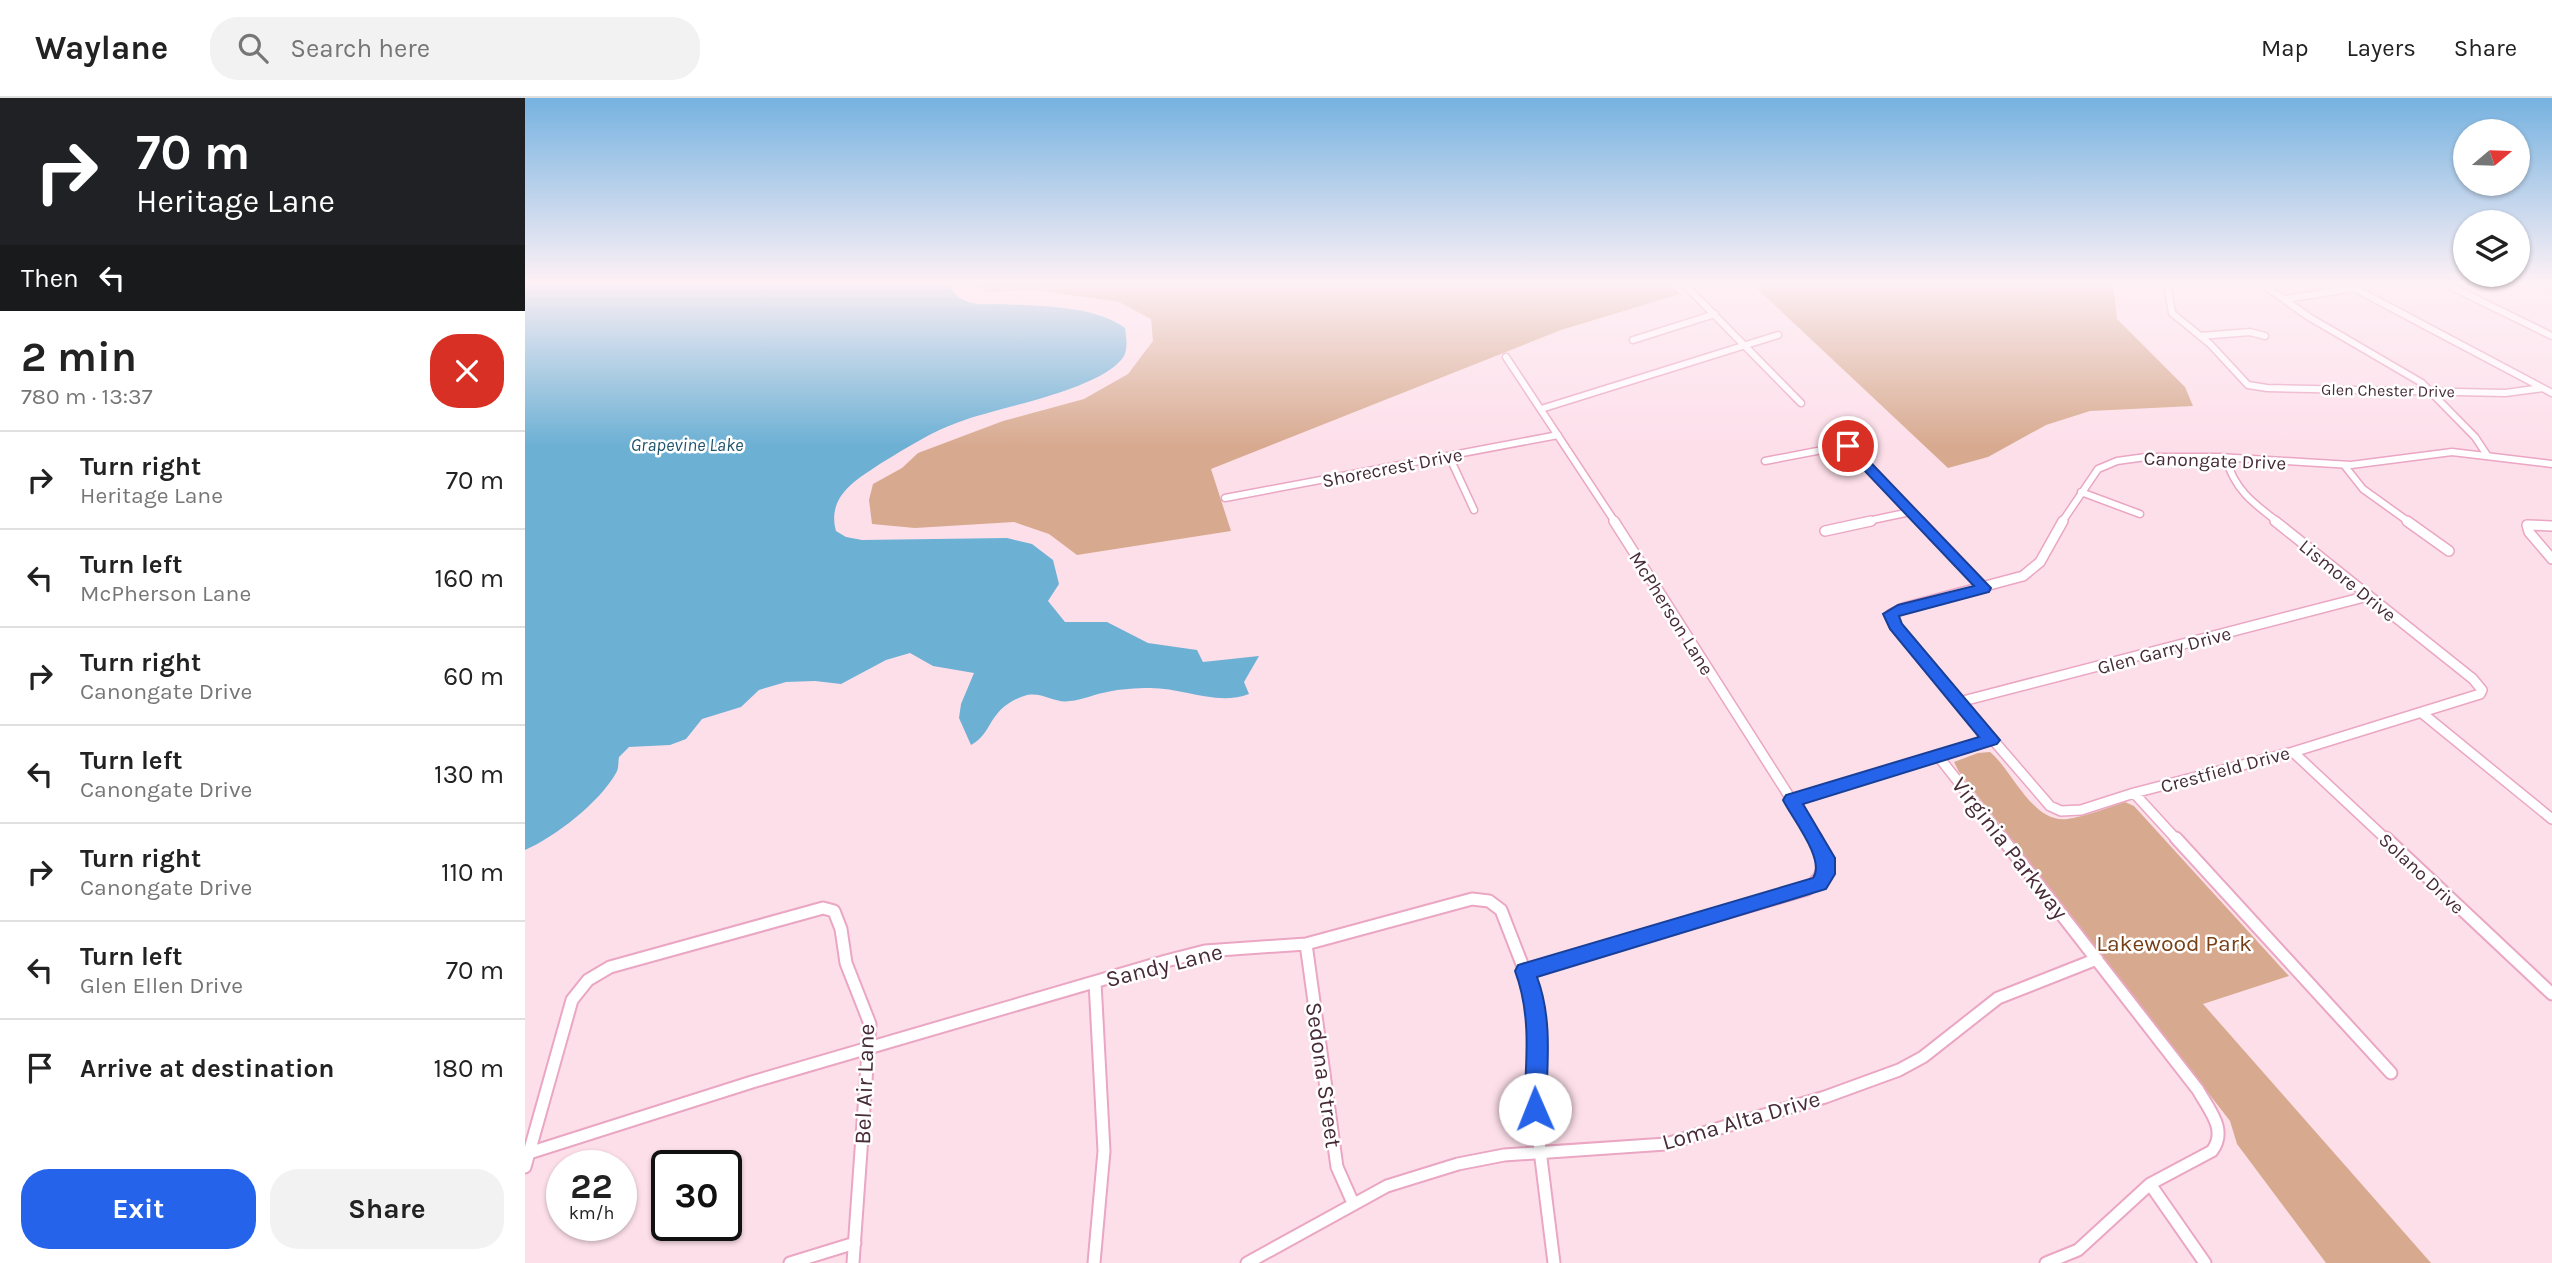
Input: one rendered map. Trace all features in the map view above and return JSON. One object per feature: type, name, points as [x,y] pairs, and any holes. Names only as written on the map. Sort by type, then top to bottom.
[{"type":"street","points":[[1633,340],[1641,337]]},
{"type":"street","points":[[1738,337],[1801,403]]},
{"type":"street","points":[[1541,408],[1771,337]]},
{"type":"street","name":"Glen Chester Drive","points":[[2201,337],[2248,385],[2267,388],[2505,393],[2543,388]]},
{"type":"street","points":[[2344,337],[2399,368],[2431,391],[2475,437],[2487,455]]},
{"type":"street","points":[[2447,337],[2552,393]]},
{"type":"street","name":"McPherson Lane","points":[[1506,357],[1792,800],[1825,858],[1826,874],[1819,884],[1807,889],[1525,971]]},
{"type":"street","name":"Shorecrest Drive","points":[[1225,498],[1558,435]]},
{"type":"street","points":[[1765,461],[1848,446],[1984,588]]},
{"type":"street","name":"Canongate Drive","points":[[1991,740],[1895,626],[1891,614],[1903,608],[2023,576],[2036,568],[2044,559],[2055,534],[2081,492],[2099,469],[2140,456],[2344,465],[2443,452],[2552,464]]},
{"type":"street","points":[[1449,456],[1474,510]]},
{"type":"street","name":"Lismore Drive","points":[[2226,459],[2232,479],[2252,502],[2473,679],[2482,690]]},
{"type":"street","points":[[2344,465],[2363,489],[2449,551]]},
{"type":"street","points":[[2081,492],[2140,514]]},
{"type":"street","points":[[1825,531],[1910,512]]},
{"type":"street","points":[[2552,526],[2528,525],[2529,532],[2552,559]]},
{"type":"street","name":"Glen Garry Drive","points":[[1959,702],[2368,596]]},
{"type":"street","name":"Crestfield Drive","points":[[1991,740],[2042,799],[2061,811],[2081,810],[2134,793],[2293,752],[2474,697],[2482,690]]},
{"type":"street","points":[[2423,713],[2552,819]]},
{"type":"street","points":[[1792,800],[1991,740]]},
{"type":"street","name":"Solano Drive","points":[[2293,752],[2552,994]]},
{"type":"street","name":"Virginia Parkway","points":[[1938,756],[2198,1090],[2220,1131],[2219,1142],[2211,1151],[2150,1184],[2078,1250],[2046,1263]]},
{"type":"street","points":[[2134,793],[2391,1073]]},
{"type":"street","name":"Sandy Lane","points":[[529,1153],[644,1119],[752,1082],[1205,951],[1305,944],[1472,899],[1489,901],[1501,910],[1534,995],[1538,1018],[1533,1094],[1554,1262]]},
{"type":"street","name":"Bel Air Lane","points":[[529,1153],[572,1000],[588,979],[610,967],[811,910],[824,908],[834,911],[841,929],[846,963],[870,1024],[853,1263]]},
{"type":"street","name":"Sedona Street","points":[[1305,944],[1337,1167],[1353,1203]]},
{"type":"street","name":"Loma Alta Drive","points":[[1247,1263],[1387,1186],[1458,1164],[1504,1155],[1666,1144],[1825,1097],[1899,1070],[1923,1058],[1997,998],[2097,959]]},
{"type":"street","points":[[1094,1263],[1104,1151],[1095,982]]},
{"type":"street","points":[[525,1167],[529,1153]]},
{"type":"street","points":[[2150,1184],[2205,1263]]},
{"type":"street","points":[[790,1263],[855,1242]]},
{"type":"green space","points":[[1153,337],[1542,337],[1211,469],[1231,531],[1077,555],[1049,534],[1014,522],[915,528],[872,524],[869,500],[873,484],[902,468],[918,453],[1003,421],[1084,399],[1128,374],[1153,341]]},
{"type":"green space","points":[[1809,337],[2135,337],[2185,387],[2193,406],[2090,411],[2046,425],[1988,457],[1948,468]]},
{"type":"green space","name":"Lakewood Park","points":[[1990,752],[2033,805],[2055,818],[2074,818],[2125,802],[2134,806],[2289,976],[2203,1004],[2431,1263],[2326,1263],[2237,1144],[2230,1121],[1959,772],[1954,762],[1978,753]]},
{"type":"water","name":"Grapevine Lake","points":[[525,337],[1126,337],[1122,359],[1091,380],[939,430],[864,474],[840,498],[834,518],[836,531],[846,537],[862,540],[1007,538],[1032,544],[1053,560],[1059,584],[1048,601],[1065,622],[1107,622],[1148,643],[1197,650],[1203,662],[1259,656],[1244,682],[1249,694],[1225,698],[1139,688],[1064,701],[1042,696],[1024,696],[1003,707],[984,734],[971,745],[959,718],[961,704],[974,673],[933,666],[910,653],[886,660],[841,684],[786,682],[759,690],[741,707],[702,719],[686,739],[670,745],[629,747],[619,757],[617,771],[609,784],[588,807],[563,828],[525,850]]},
{"type":"route","points":[[1535,1109],[1533,1094],[1538,1018],[1534,995],[1525,971],[1819,884],[1826,874],[1825,858],[1792,800],[1991,740],[1891,619],[1891,614],[1903,608],[1984,588],[1848,446]]}]
